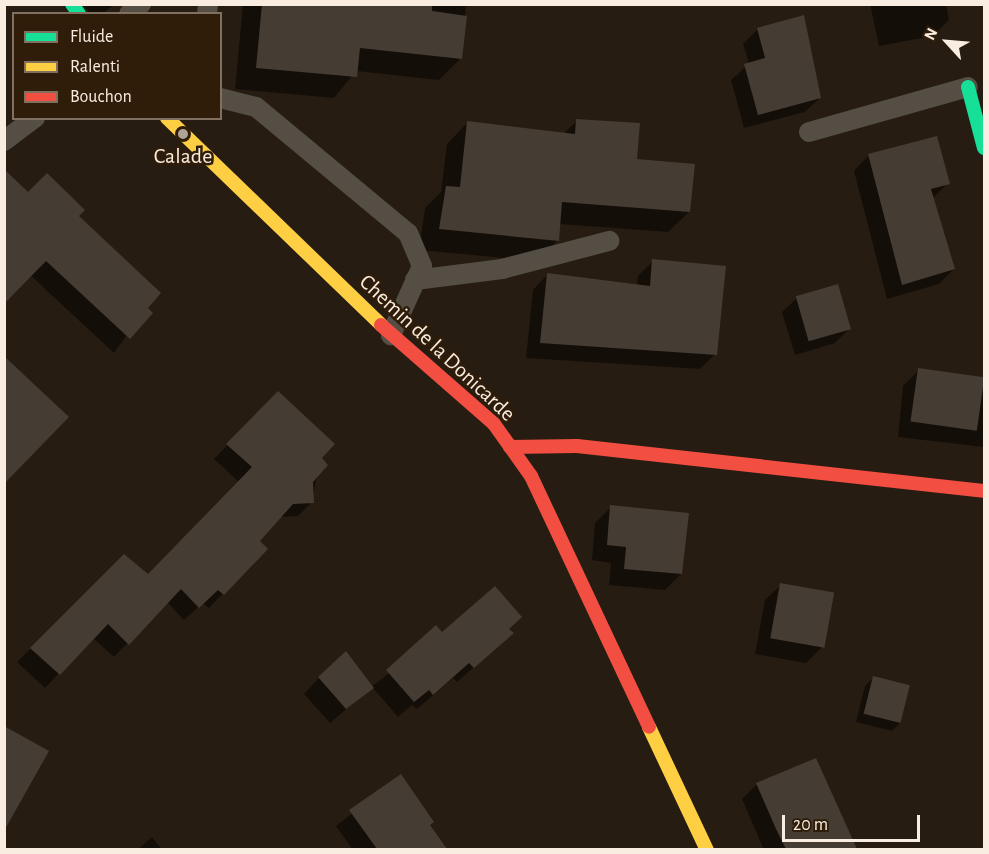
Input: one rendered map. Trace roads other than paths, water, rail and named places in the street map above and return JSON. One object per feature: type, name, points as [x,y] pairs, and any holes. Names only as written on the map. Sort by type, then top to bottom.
[{"type":"street","points":[[968,87],[984,148]]},
{"type":"street","name":"Chemin de la Donicarde","points":[[169,120],[391,334],[494,424],[531,476],[707,849]]},
{"type":"street","points":[[510,447],[577,446],[984,491]]},
{"type":"lane","points":[[809,132],[968,87]]},
{"type":"lane","points":[[222,99],[255,107],[408,233],[422,266],[391,334]]},
{"type":"lane","points":[[4,141],[32,120]]},
{"type":"lane","points":[[415,280],[501,269],[609,241]]},
{"type":"place","name":"Calade","points":[[183,134]]}]
